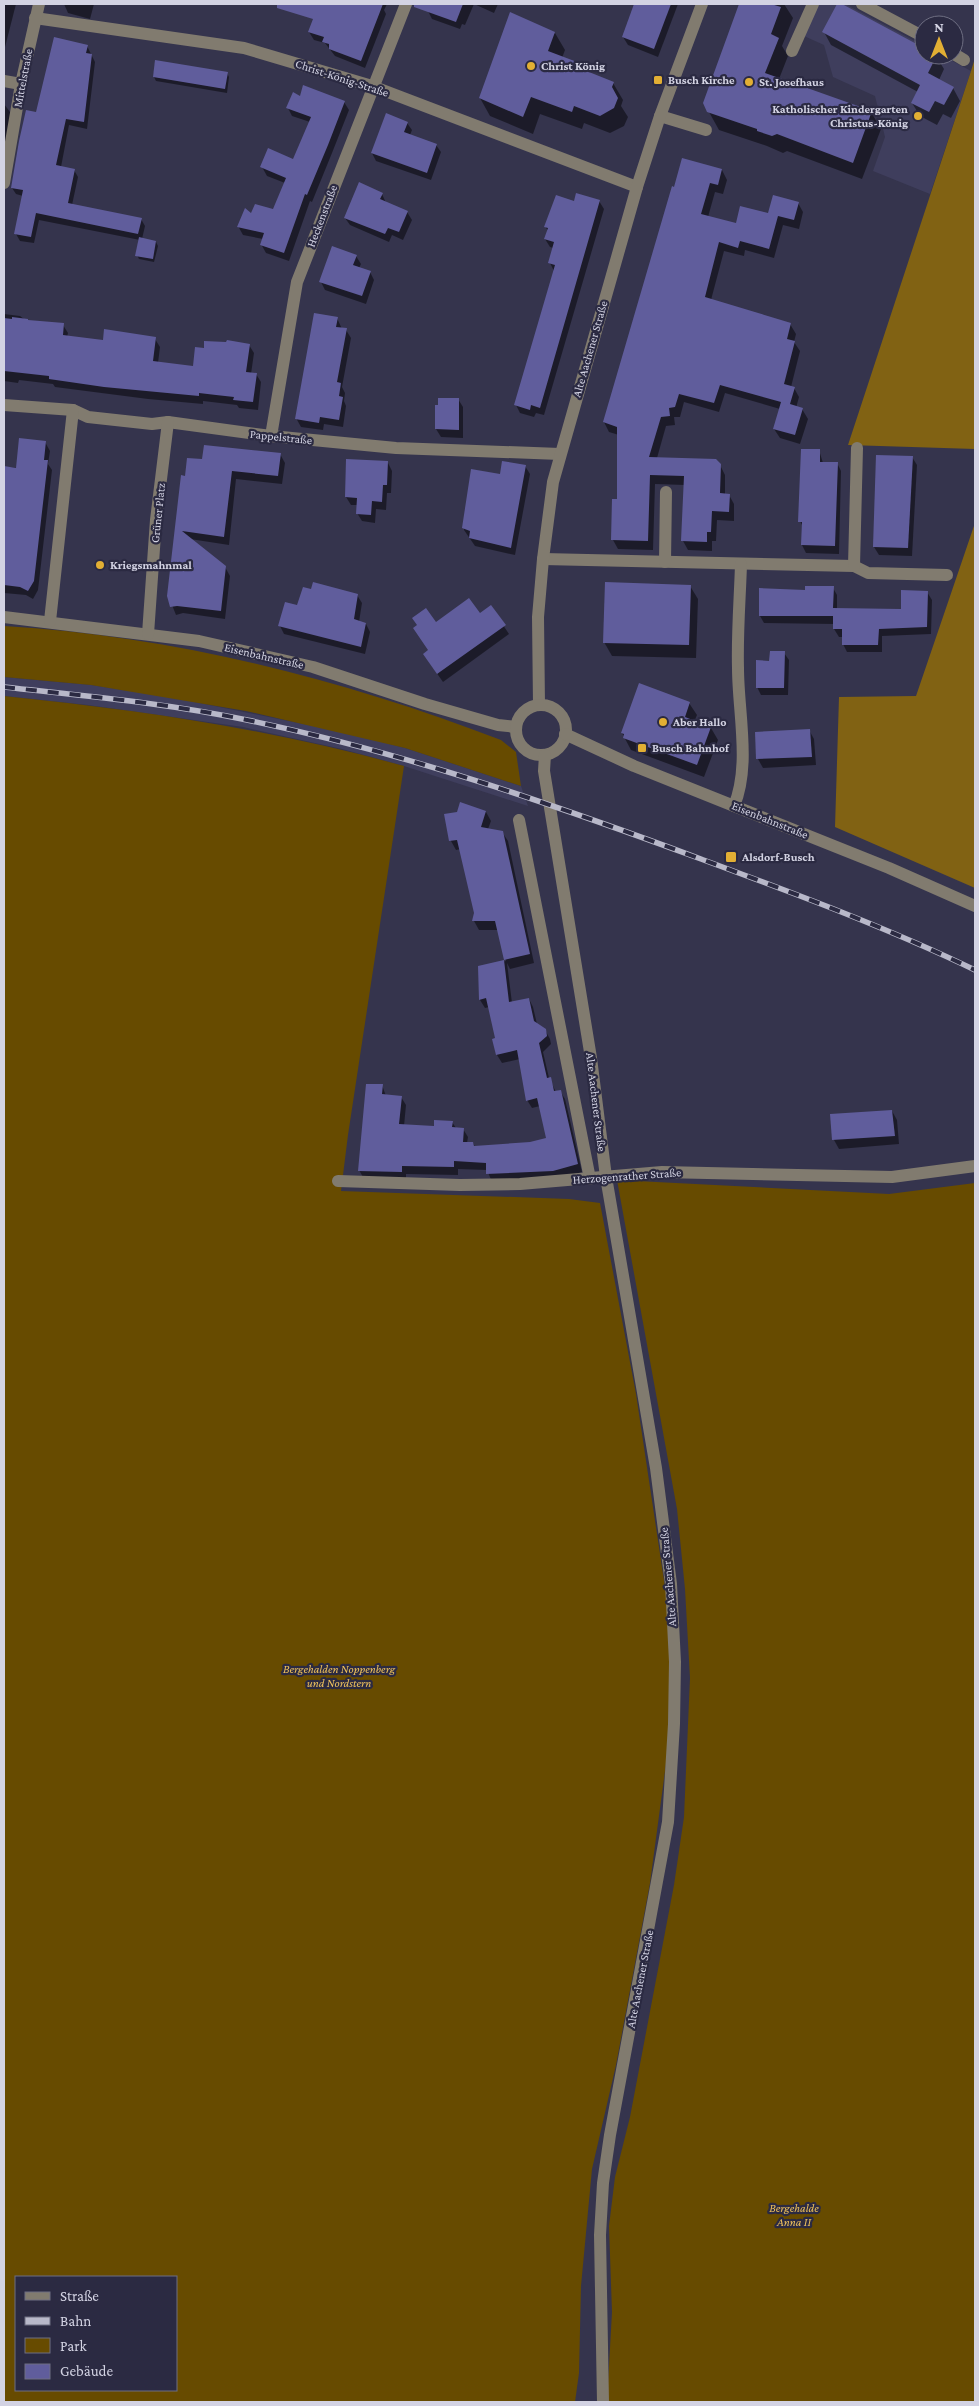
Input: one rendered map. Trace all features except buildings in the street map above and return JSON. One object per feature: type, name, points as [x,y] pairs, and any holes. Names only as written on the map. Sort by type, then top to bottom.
[{"type":"street","name":"Mittelstraße","points":[[4,183],[20,84],[39,4]]},
{"type":"street","name":"Heckenstraße","points":[[272,436],[296,282],[406,4]]},
{"type":"street","name":"Alte Aachener Straße","points":[[539,706],[538,617],[542,559],[553,482],[637,187],[660,116],[702,4]]},
{"type":"street","points":[[792,51],[813,4]]},
{"type":"street","points":[[862,4],[914,31]]},
{"type":"street","name":"Christ-König-Straße","points":[[35,18],[244,48],[372,86],[637,187]]},
{"type":"street","points":[[4,81],[20,84]]},
{"type":"street","points":[[660,116],[706,130]]},
{"type":"street","name":"Pappelstraße","points":[[4,405],[73,410],[88,417],[152,424],[168,422],[272,436],[396,448],[560,454]]},
{"type":"street","points":[[50,621],[73,410]]},
{"type":"street","name":"Grüner Platz","points":[[148,634],[156,520],[168,422]]},
{"type":"street","points":[[854,566],[857,448]]},
{"type":"street","points":[[665,562],[666,492]]},
{"type":"street","points":[[542,559],[854,566],[868,573],[947,575]]},
{"type":"street","points":[[734,806],[739,794],[742,754],[738,666],[742,564]]},
{"type":"street","name":"Eisenbahnstraße","points":[[4,617],[50,621],[199,641],[312,666],[425,704],[498,725],[516,727]]},
{"type":"street","points":[[539,706],[553,709],[559,714],[563,720],[565,734],[559,748],[545,755],[530,752],[524,748],[516,734],[516,727],[524,712],[539,706]]},
{"type":"street","name":"Eisenbahnstraße","points":[[565,734],[634,766],[888,868],[975,906]]},
{"type":"street","name":"Alte Aachener Straße","points":[[545,755],[545,780],[591,1058],[606,1177],[656,1468],[672,1584],[675,1662],[674,1724],[668,1822],[603,2182],[600,2235],[603,2402]]},
{"type":"street","name":"Alte Aachener Straße","points":[[519,820],[590,1179]]},
{"type":"street","name":"Herzogenrather Straße","points":[[338,1181],[460,1185],[590,1179],[662,1172],[892,1177],[975,1166]]},
{"type":"shaded area","name":"Katholischer Kindergarten Christus-König","points":[[819,4],[845,4],[914,41],[914,65],[960,65],[971,71],[930,194],[873,171],[885,137],[875,96],[833,77],[824,45],[804,36]]},
{"type":"shaded area","points":[[975,58],[975,449],[848,445],[971,71]]},
{"type":"shaded area","points":[[975,523],[975,888],[835,827],[839,697],[916,696]]},
{"type":"shaded area","points":[[4,677],[91,685],[170,697],[348,733],[405,748],[521,786],[528,806],[404,766],[342,749],[243,727],[88,705],[4,696]]},
{"type":"green space","points":[[4,626],[68,631],[194,650],[319,680],[380,698],[501,740],[516,752],[521,786],[405,748],[246,711],[91,685],[4,677]]},
{"type":"green space","name":"Bergehalden Noppenberg und Nordstern","points":[[4,696],[206,722],[305,741],[404,766],[341,1191],[569,1199],[600,1203],[636,1394],[678,1674],[650,1883],[616,2065],[592,2169],[581,2286],[579,2373],[575,2402],[4,2402]]},
{"type":"green space","name":"Bergehalde Anna II","points":[[617,1180],[889,1194],[975,1183],[975,2402],[607,2402],[612,2312],[609,2226],[615,2177],[630,2117],[674,1885],[684,1817],[690,1678],[685,1589],[677,1509]]},
{"type":"railway","points":[[4,687],[126,700],[217,714],[363,747],[533,799],[736,872],[873,925],[975,970]]},
{"type":"place","name":"Christ König","points":[[531,66]]},
{"type":"place","name":"Busch Kirche","points":[[658,80]]},
{"type":"place","name":"St. Josefhaus","points":[[749,82]]},
{"type":"place","name":"Katholischer Kindergarten Christus-König","points":[[918,116]]},
{"type":"place","name":"Kriegsmahnmal","points":[[100,565]]},
{"type":"place","name":"Aber Hallo","points":[[663,722]]},
{"type":"place","name":"Busch Bahnhof","points":[[642,748]]},
{"type":"place","name":"Alsdorf-Busch","points":[[731,857]]}]
